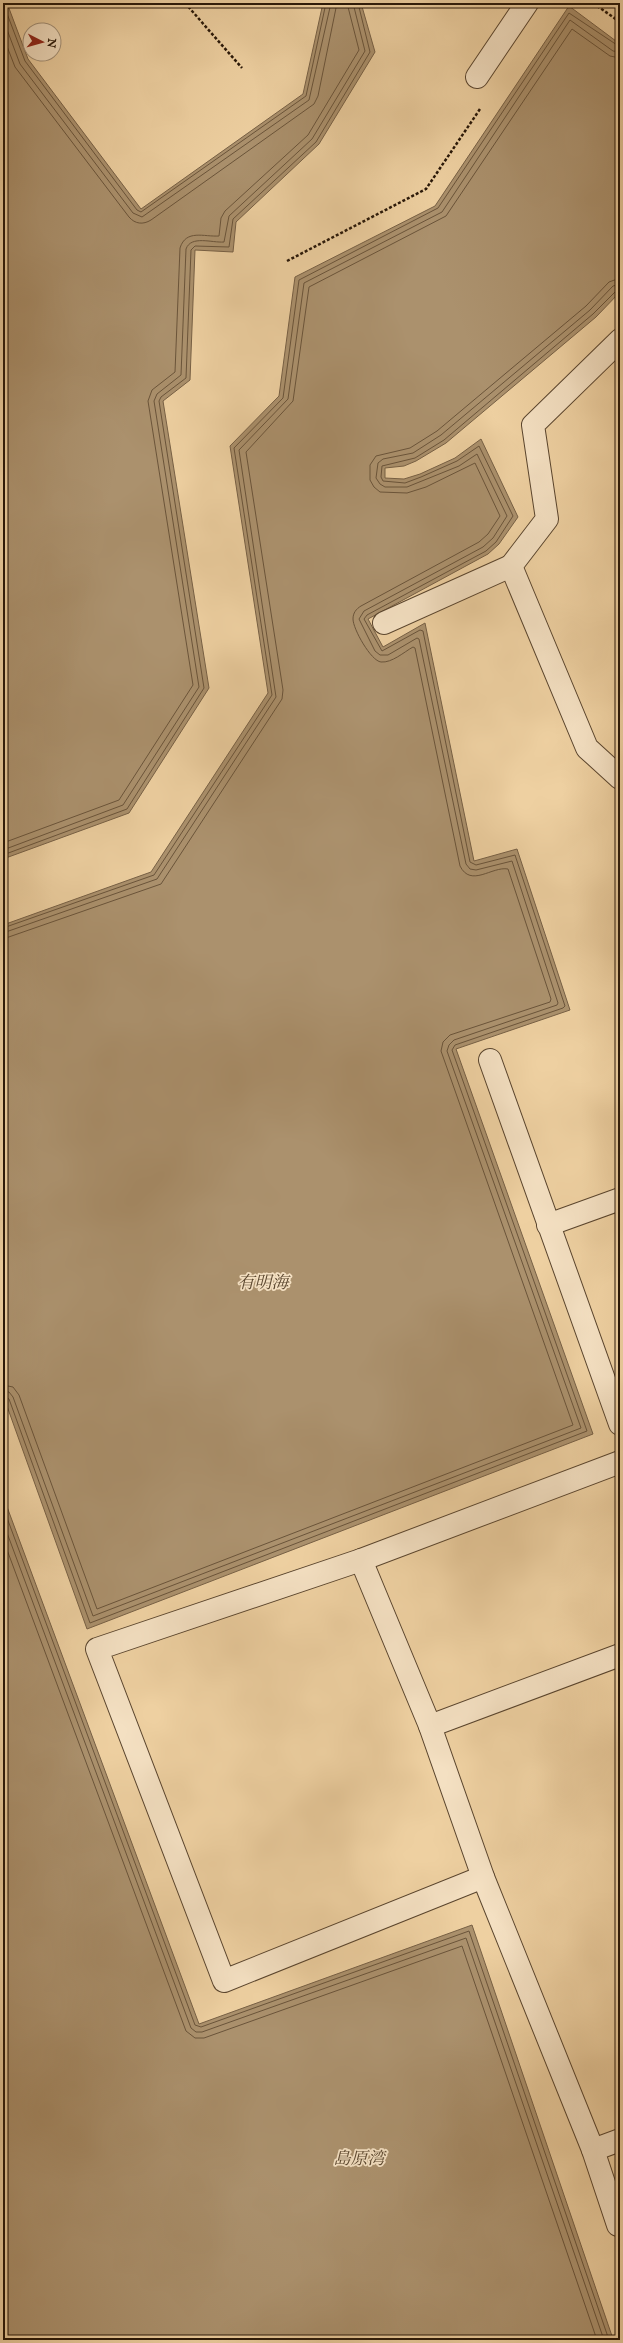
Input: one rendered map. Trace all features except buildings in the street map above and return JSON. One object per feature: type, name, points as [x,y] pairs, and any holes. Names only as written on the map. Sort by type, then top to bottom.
[{"type":"street","points":[[477,77],[527,3]]},
{"type":"street","points":[[384,623],[511,566],[547,519],[533,425],[620,340]]},
{"type":"street","points":[[511,566],[587,748],[620,778]]},
{"type":"street","points":[[490,1060],[620,1424]]},
{"type":"street","points":[[548,1225],[620,1199]]},
{"type":"street","points":[[483,1877],[224,1981],[97,1649],[361,1560],[620,1462]]},
{"type":"street","points":[[361,1560],[430,1726],[483,1877],[593,2150],[618,2225]]},
{"type":"street","points":[[430,1726],[620,1655]]},
{"type":"street","points":[[593,2150],[620,2140]]},
{"type":"path","points":[[185,3],[242,68]]},
{"type":"path","points":[[593,3],[620,22]]},
{"type":"path","points":[[286,261],[426,189],[483,106]]},
{"type":"water","points":[[3,3],[7,3],[22,43],[22,62],[30,62],[141,209],[303,94],[323,3],[361,3],[375,52],[319,144],[236,222],[233,252],[195,250],[190,380],[163,401],[209,688],[129,813],[3,859]]},
{"type":"water","name":"有明海","points":[[569,6],[620,44],[620,292],[596,317],[446,443],[416,461],[404,466],[385,468],[385,478],[404,479],[420,474],[455,458],[481,439],[518,517],[499,544],[488,554],[368,619],[383,647],[425,623],[474,861],[517,849],[570,1010],[456,1049],[593,1434],[87,1629],[3,1395],[3,925],[151,872],[268,693],[230,446],[279,396],[295,277],[435,206]]},
{"type":"water","name":"島原湾","points":[[3,1496],[199,2024],[472,1925],[613,2339],[3,2340]]}]
